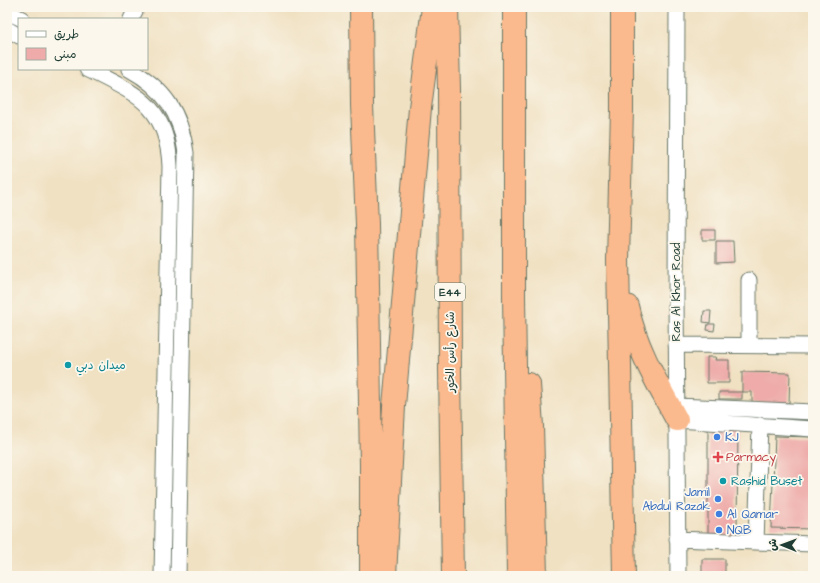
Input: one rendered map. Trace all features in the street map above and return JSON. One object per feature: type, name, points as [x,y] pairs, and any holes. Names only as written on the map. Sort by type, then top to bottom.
[{"type":"highway","points":[[361,7],[362,105],[367,232],[371,465],[371,576]]},
{"type":"highway","points":[[385,576],[394,406],[420,108],[433,7]]},
{"type":"highway","name":"شارع رأس الخور","points":[[447,7],[453,576]]},
{"type":"highway","points":[[514,7],[514,296],[518,576]]},
{"type":"highway","points":[[622,7],[622,110],[618,260],[624,576]]},
{"type":"highway","points":[[618,260],[631,325],[638,344],[677,413]]},
{"type":"highway","points":[[514,296],[521,328],[530,393],[536,576]]},
{"type":"street","points":[[132,18],[137,7]]},
{"type":"street","name":"Ras Al Khor Road","points":[[677,7],[676,345],[678,576]]},
{"type":"street","points":[[7,12],[20,18]]},
{"type":"street","points":[[7,29],[18,35]]},
{"type":"street","points":[[89,70],[130,91],[147,104],[160,121],[168,143],[170,166],[162,576]]},
{"type":"street","points":[[130,70],[151,83],[169,102],[181,126],[186,153],[178,576]]},
{"type":"street","points":[[749,280],[749,345]]},
{"type":"street","points":[[676,345],[813,346]]},
{"type":"street","points":[[677,413],[813,412]]},
{"type":"street","points":[[677,413],[760,425],[813,429]]},
{"type":"street","points":[[756,542],[760,425]]},
{"type":"street","points":[[677,539],[813,544]]},
{"type":"building","points":[[702,230],[715,230],[715,240],[702,240]]},
{"type":"building","points":[[716,241],[733,241],[734,262],[716,263]]},
{"type":"building","points":[[704,311],[711,311],[710,323],[703,322]]},
{"type":"building","points":[[708,324],[715,324],[714,331],[707,330]]},
{"type":"building","points":[[707,357],[716,357],[715,360],[729,360],[729,383],[707,383]]},
{"type":"building","points":[[742,372],[790,373],[789,403],[752,403],[752,392],[742,392]]},
{"type":"building","points":[[719,392],[742,392],[742,399],[719,399]]},
{"type":"building","name":"Rashid Buset","points":[[708,425],[738,425],[737,536],[708,536]]},
{"type":"building","points":[[775,436],[813,437],[813,529],[771,528]]},
{"type":"building","points":[[702,559],[725,559],[725,576],[702,576]]},
{"type":"place","name":"ميدان دبي","points":[[68,365]]},
{"type":"place","name":"KJ","points":[[717,437]]},
{"type":"place","name":"Parmacy","points":[[718,457]]},
{"type":"place","name":"Rashid Buset","points":[[723,481]]},
{"type":"place","name":"Jamil Abdul Razak","points":[[718,499]]},
{"type":"place","name":"Al Qamar","points":[[719,514]]},
{"type":"place","name":"NQB","points":[[719,530]]}]
